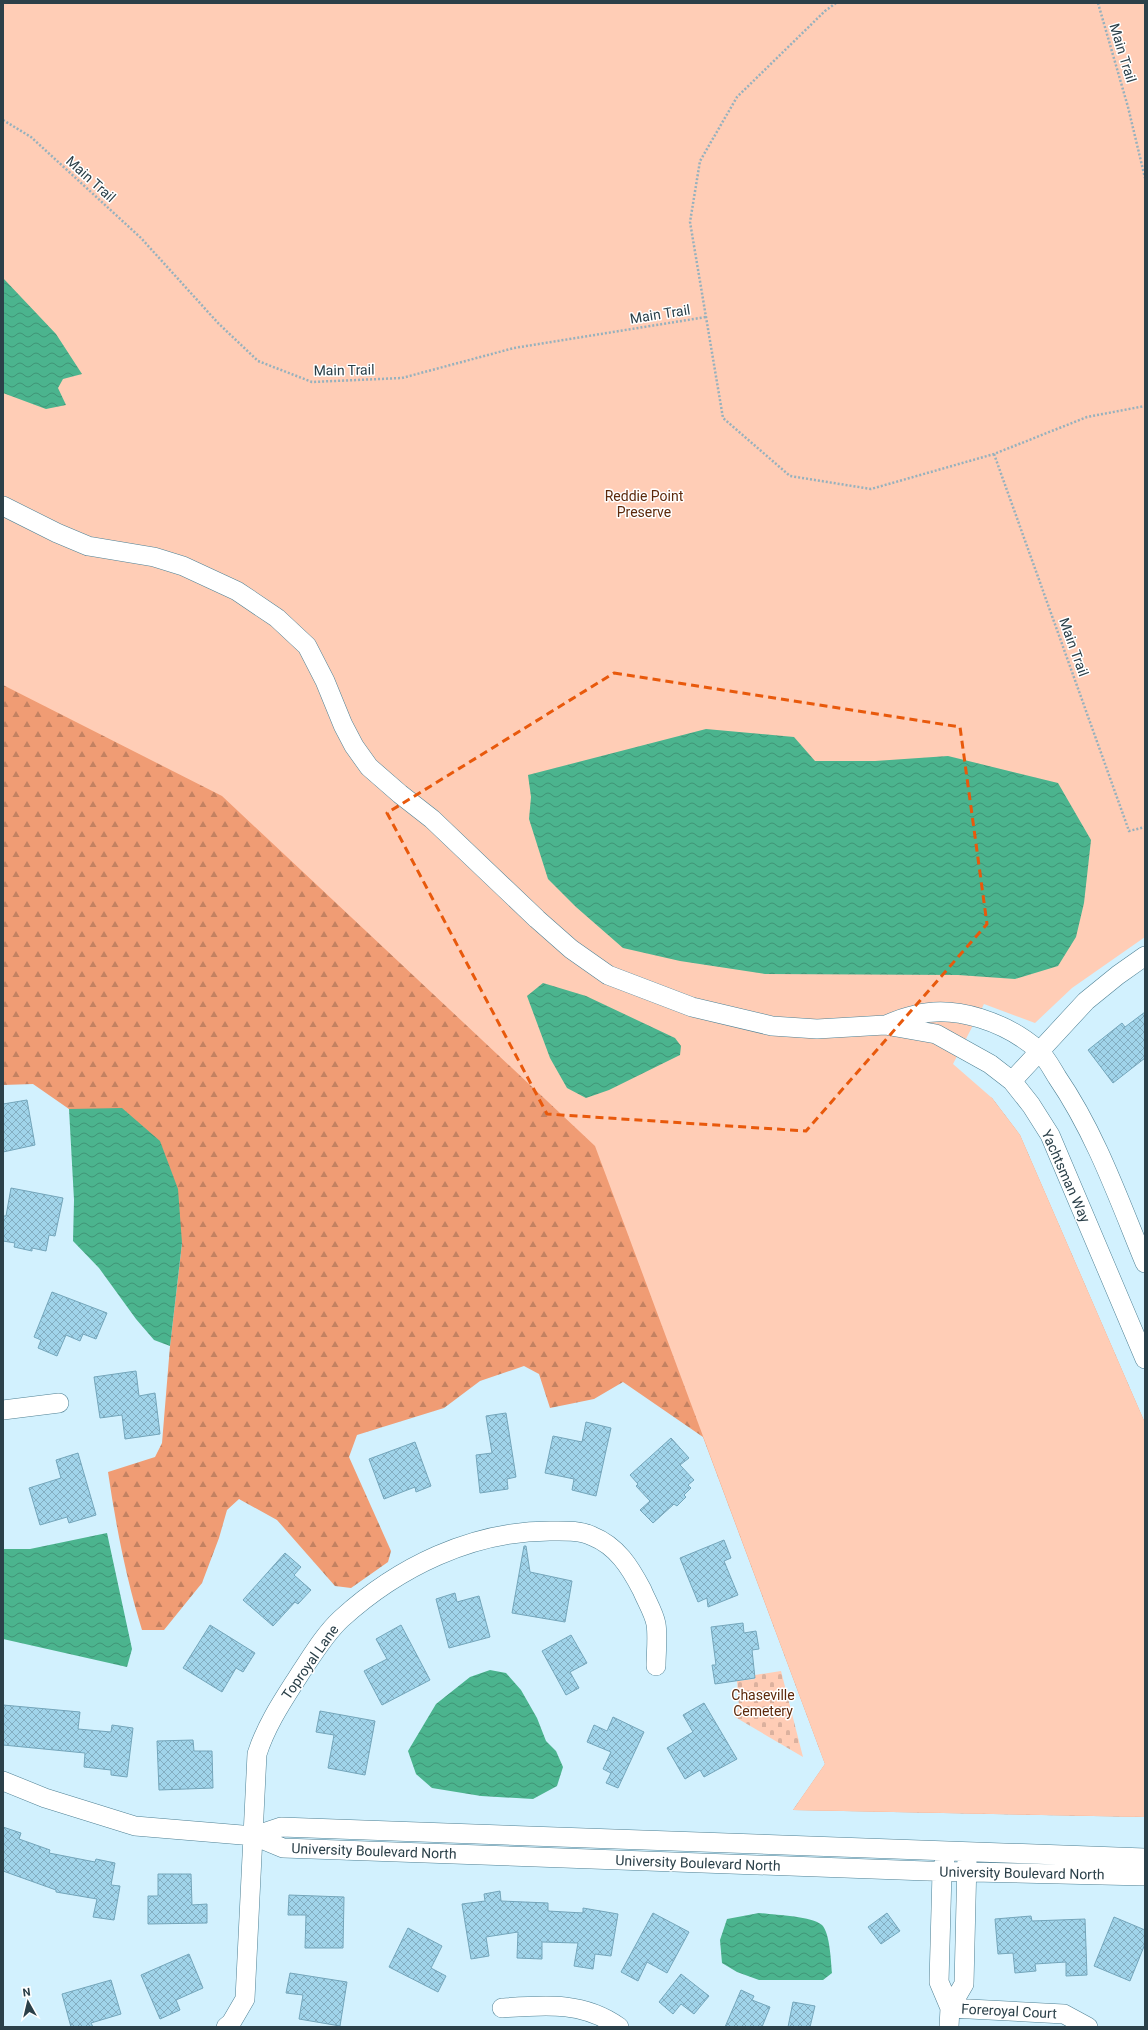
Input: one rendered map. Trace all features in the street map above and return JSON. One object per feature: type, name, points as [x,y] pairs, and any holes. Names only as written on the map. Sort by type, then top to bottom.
[{"type":"street","points":[[3,506],[57,533],[88,546],[154,557],[183,566],[237,590],[277,618],[307,646],[325,681],[343,725],[354,746],[369,766],[400,794],[432,819],[537,919],[571,949],[608,975],[692,1008],[772,1026],[817,1029],[885,1025],[916,1014],[952,1012],[984,1018],[1012,1032],[1039,1051],[1077,1107],[1104,1163],[1145,1263]]},
{"type":"street","points":[[1012,1081],[1086,1001],[1145,956]]},
{"type":"street","name":"Yachtsman Way","points":[[885,1025],[936,1034],[990,1064],[1012,1081],[1031,1105],[1050,1135],[1145,1359]]},
{"type":"street","points":[[3,1410],[59,1404]]},
{"type":"street","name":"Toproyal Lane","points":[[226,2027],[231,2023],[245,1999],[257,1754],[264,1731],[318,1646],[340,1620],[366,1598],[404,1571],[448,1550],[490,1538],[532,1531],[569,1531],[592,1535],[612,1548],[627,1563],[634,1575],[656,1624],[656,1666]]},
{"type":"street","name":"University Boulevard North","points":[[3,1781],[45,1798],[135,1826],[254,1836],[283,1848],[942,1872],[1145,1876]]},
{"type":"street","name":"University Boulevard North","points":[[254,1836],[281,1827],[1145,1858]]},
{"type":"street","points":[[947,1850],[942,1872],[939,1982],[950,2008],[949,2027]]},
{"type":"street","points":[[950,2008],[964,1984],[968,1872],[966,1851]]},
{"type":"street","points":[[502,2008],[565,2006],[596,2014],[619,2027]]},
{"type":"street","name":"Foreroyal Court","points":[[950,2008],[1064,2014],[1088,2027]]},
{"type":"path","name":"Main Trail","points":[[836,3],[825,11],[737,97],[700,161],[690,222],[722,418],[790,476],[871,489],[994,454],[1087,417],[1145,406]]},
{"type":"path","name":"Main Trail","points":[[1098,3],[1128,106],[1145,178]]},
{"type":"path","name":"Main Trail","points":[[3,120],[31,137],[141,238],[218,323],[258,360],[312,382],[402,378],[514,348],[706,317]]},
{"type":"path","name":"Main Trail","points":[[994,454],[1129,831],[1145,827]]},
{"type":"highlighted area","points":[[614,673],[960,727],[987,924],[806,1131],[547,1114],[387,813]]},
{"type":"green space","name":"Reddie Point Preserve","points":[[3,3],[1145,3],[1145,937],[1072,988],[1035,1023],[984,1004],[953,1064],[992,1098],[1020,1135],[1145,1423],[1145,1817],[793,1810],[825,1764],[595,1146],[222,796],[3,685]]},
{"type":"green space","points":[[3,553],[992,1098],[1020,1135],[1145,1423],[1145,1817],[793,1810],[825,1764],[703,1437],[623,1382],[594,1399],[550,1408],[539,1374],[524,1366],[480,1381],[444,1408],[357,1435],[349,1457],[391,1551],[388,1562],[351,1588],[335,1586],[277,1520],[239,1499],[227,1510],[219,1538],[202,1583],[164,1630],[142,1630],[122,1552],[108,1472],[155,1457],[162,1443],[170,1346],[182,1243],[122,1109],[69,1109],[33,1084],[3,1085]]},
{"type":"green space","name":"Chaseville Cemetery","points":[[781,1671],[803,1757],[735,1717],[739,1707],[737,1681],[755,1679],[755,1675]]},
{"type":"water","points":[[3,278],[56,334],[82,374],[63,379],[58,388],[66,405],[46,409],[3,393]]},
{"type":"water","points":[[706,729],[794,737],[815,761],[875,761],[948,756],[1058,783],[1091,840],[1084,903],[1076,937],[1058,966],[1015,979],[958,975],[765,974],[680,961],[623,948],[576,907],[548,879],[529,819],[531,797],[528,775]]},
{"type":"water","points":[[543,983],[586,996],[675,1038],[681,1046],[680,1055],[609,1090],[586,1098],[567,1088],[550,1058],[527,996]]},
{"type":"water","points":[[122,1108],[160,1141],[178,1189],[182,1243],[170,1346],[154,1340],[136,1319],[99,1268],[73,1241],[74,1200],[69,1109]]},
{"type":"water","points":[[107,1533],[132,1649],[127,1667],[3,1639],[3,1549],[30,1549]]},
{"type":"water","points":[[490,1670],[506,1673],[521,1690],[537,1718],[546,1741],[556,1751],[563,1767],[557,1786],[533,1799],[481,1796],[432,1788],[416,1774],[408,1751],[436,1704],[470,1677]]},
{"type":"water","points":[[759,1913],[801,1918],[817,1922],[822,1925],[827,1934],[831,1955],[832,1973],[823,1980],[759,1980],[737,1972],[722,1963],[720,1940],[727,1919]]},
{"type":"building","points":[[1145,1012],[1145,1058],[1113,1083],[1088,1050],[1122,1023],[1125,1027]]},
{"type":"building","points":[[27,1100],[35,1145],[3,1152],[3,1104]]},
{"type":"building","points":[[11,1188],[63,1198],[55,1236],[49,1235],[46,1251],[32,1248],[32,1251],[14,1247],[15,1243],[3,1241],[3,1216],[6,1216]]},
{"type":"building","points":[[52,1292],[107,1313],[96,1339],[83,1334],[80,1341],[66,1335],[57,1356],[38,1348],[41,1340],[34,1337]]},
{"type":"building","points":[[136,1371],[139,1396],[155,1393],[160,1434],[125,1439],[122,1415],[100,1418],[94,1377]]},
{"type":"building","points":[[506,1413],[516,1477],[507,1479],[508,1489],[480,1493],[476,1455],[492,1453],[486,1416]]},
{"type":"building","points":[[586,1422],[611,1428],[596,1496],[572,1490],[574,1479],[545,1473],[553,1436],[582,1442]]},
{"type":"building","points":[[671,1438],[689,1458],[680,1465],[694,1480],[688,1485],[691,1488],[684,1495],[686,1497],[677,1506],[674,1504],[653,1523],[640,1510],[650,1501],[636,1486],[638,1484],[630,1475]]},
{"type":"building","points":[[415,1442],[431,1486],[416,1492],[415,1487],[384,1499],[369,1459]]},
{"type":"building","points":[[78,1453],[96,1515],[69,1523],[67,1517],[40,1525],[29,1488],[61,1478],[56,1460]]},
{"type":"building","points":[[724,1540],[731,1558],[724,1561],[738,1595],[708,1607],[707,1598],[698,1602],[680,1558]]},
{"type":"building","points":[[524,1546],[526,1546],[530,1572],[572,1581],[565,1622],[512,1613]]},
{"type":"building","points":[[285,1553],[301,1567],[294,1575],[311,1590],[298,1604],[295,1602],[273,1626],[243,1600]]},
{"type":"building","points":[[455,1593],[457,1602],[479,1596],[490,1637],[449,1648],[436,1599]]},
{"type":"building","points":[[743,1623],[744,1633],[756,1631],[759,1649],[752,1650],[755,1678],[715,1684],[712,1665],[716,1665],[711,1627]]},
{"type":"building","points":[[210,1625],[255,1653],[243,1672],[236,1668],[222,1692],[183,1668]]},
{"type":"building","points":[[401,1625],[430,1680],[382,1705],[364,1671],[387,1659],[376,1639]]},
{"type":"building","points":[[571,1635],[587,1663],[570,1672],[579,1688],[566,1695],[542,1651]]},
{"type":"building","points":[[704,1703],[737,1759],[704,1777],[700,1770],[685,1779],[667,1748],[693,1732],[683,1715]]},
{"type":"building","points":[[3,1705],[80,1712],[78,1729],[111,1732],[112,1725],[133,1728],[127,1777],[111,1775],[111,1770],[84,1767],[85,1753],[3,1745]]},
{"type":"building","points":[[320,1711],[375,1721],[365,1775],[328,1768],[334,1735],[316,1732]]},
{"type":"building","points":[[613,1717],[644,1732],[618,1788],[606,1783],[611,1773],[603,1769],[611,1752],[587,1742],[594,1725],[607,1731]]},
{"type":"building","points":[[193,1740],[194,1751],[212,1751],[213,1788],[159,1790],[157,1741]]},
{"type":"building","points":[[3,1827],[21,1833],[19,1839],[50,1850],[49,1853],[95,1862],[96,1859],[115,1863],[111,1885],[120,1886],[114,1920],[93,1917],[97,1899],[56,1892],[56,1890],[3,1871]]},
{"type":"building","points":[[158,1874],[191,1874],[192,1905],[207,1904],[207,1923],[148,1924],[148,1896],[158,1896]]},
{"type":"building","points":[[500,1891],[501,1901],[548,1903],[548,1911],[583,1913],[583,1908],[618,1914],[611,1956],[595,1954],[593,1969],[574,1966],[578,1943],[542,1942],[542,1959],[517,1958],[518,1932],[486,1937],[489,1956],[471,1959],[462,1904],[485,1901],[484,1894]]},
{"type":"building","points":[[289,1895],[344,1897],[343,1948],[305,1948],[306,1915],[288,1915]]},
{"type":"building","points":[[653,1913],[689,1932],[667,1973],[647,1962],[638,1981],[621,1972]]},
{"type":"building","points":[[887,1913],[900,1931],[881,1944],[868,1927]]},
{"type":"building","points":[[1031,1916],[1032,1921],[1085,1919],[1087,1975],[1066,1976],[1066,1962],[1035,1964],[1036,1971],[1015,1973],[1013,1953],[998,1954],[995,1919]]},
{"type":"building","points":[[1114,1917],[1145,1930],[1145,1944],[1130,1981],[1094,1966]]},
{"type":"building","points":[[408,1928],[442,1946],[431,1968],[446,1976],[438,1992],[389,1967]]},
{"type":"building","points":[[189,1954],[203,1988],[176,2000],[180,2010],[160,2019],[141,1975]]},
{"type":"building","points":[[290,1973],[347,1982],[340,2026],[299,2019],[303,1995],[286,1993]]},
{"type":"building","points":[[681,1974],[709,1996],[694,2014],[681,2004],[673,2014],[659,2002]]},
{"type":"building","points":[[111,1980],[121,2014],[91,2023],[93,2027],[71,2027],[62,1994]]},
{"type":"building","points":[[741,1990],[754,1996],[752,2000],[770,2007],[762,2027],[725,2027]]},
{"type":"building","points":[[793,2002],[815,2006],[810,2027],[788,2027]]}]
